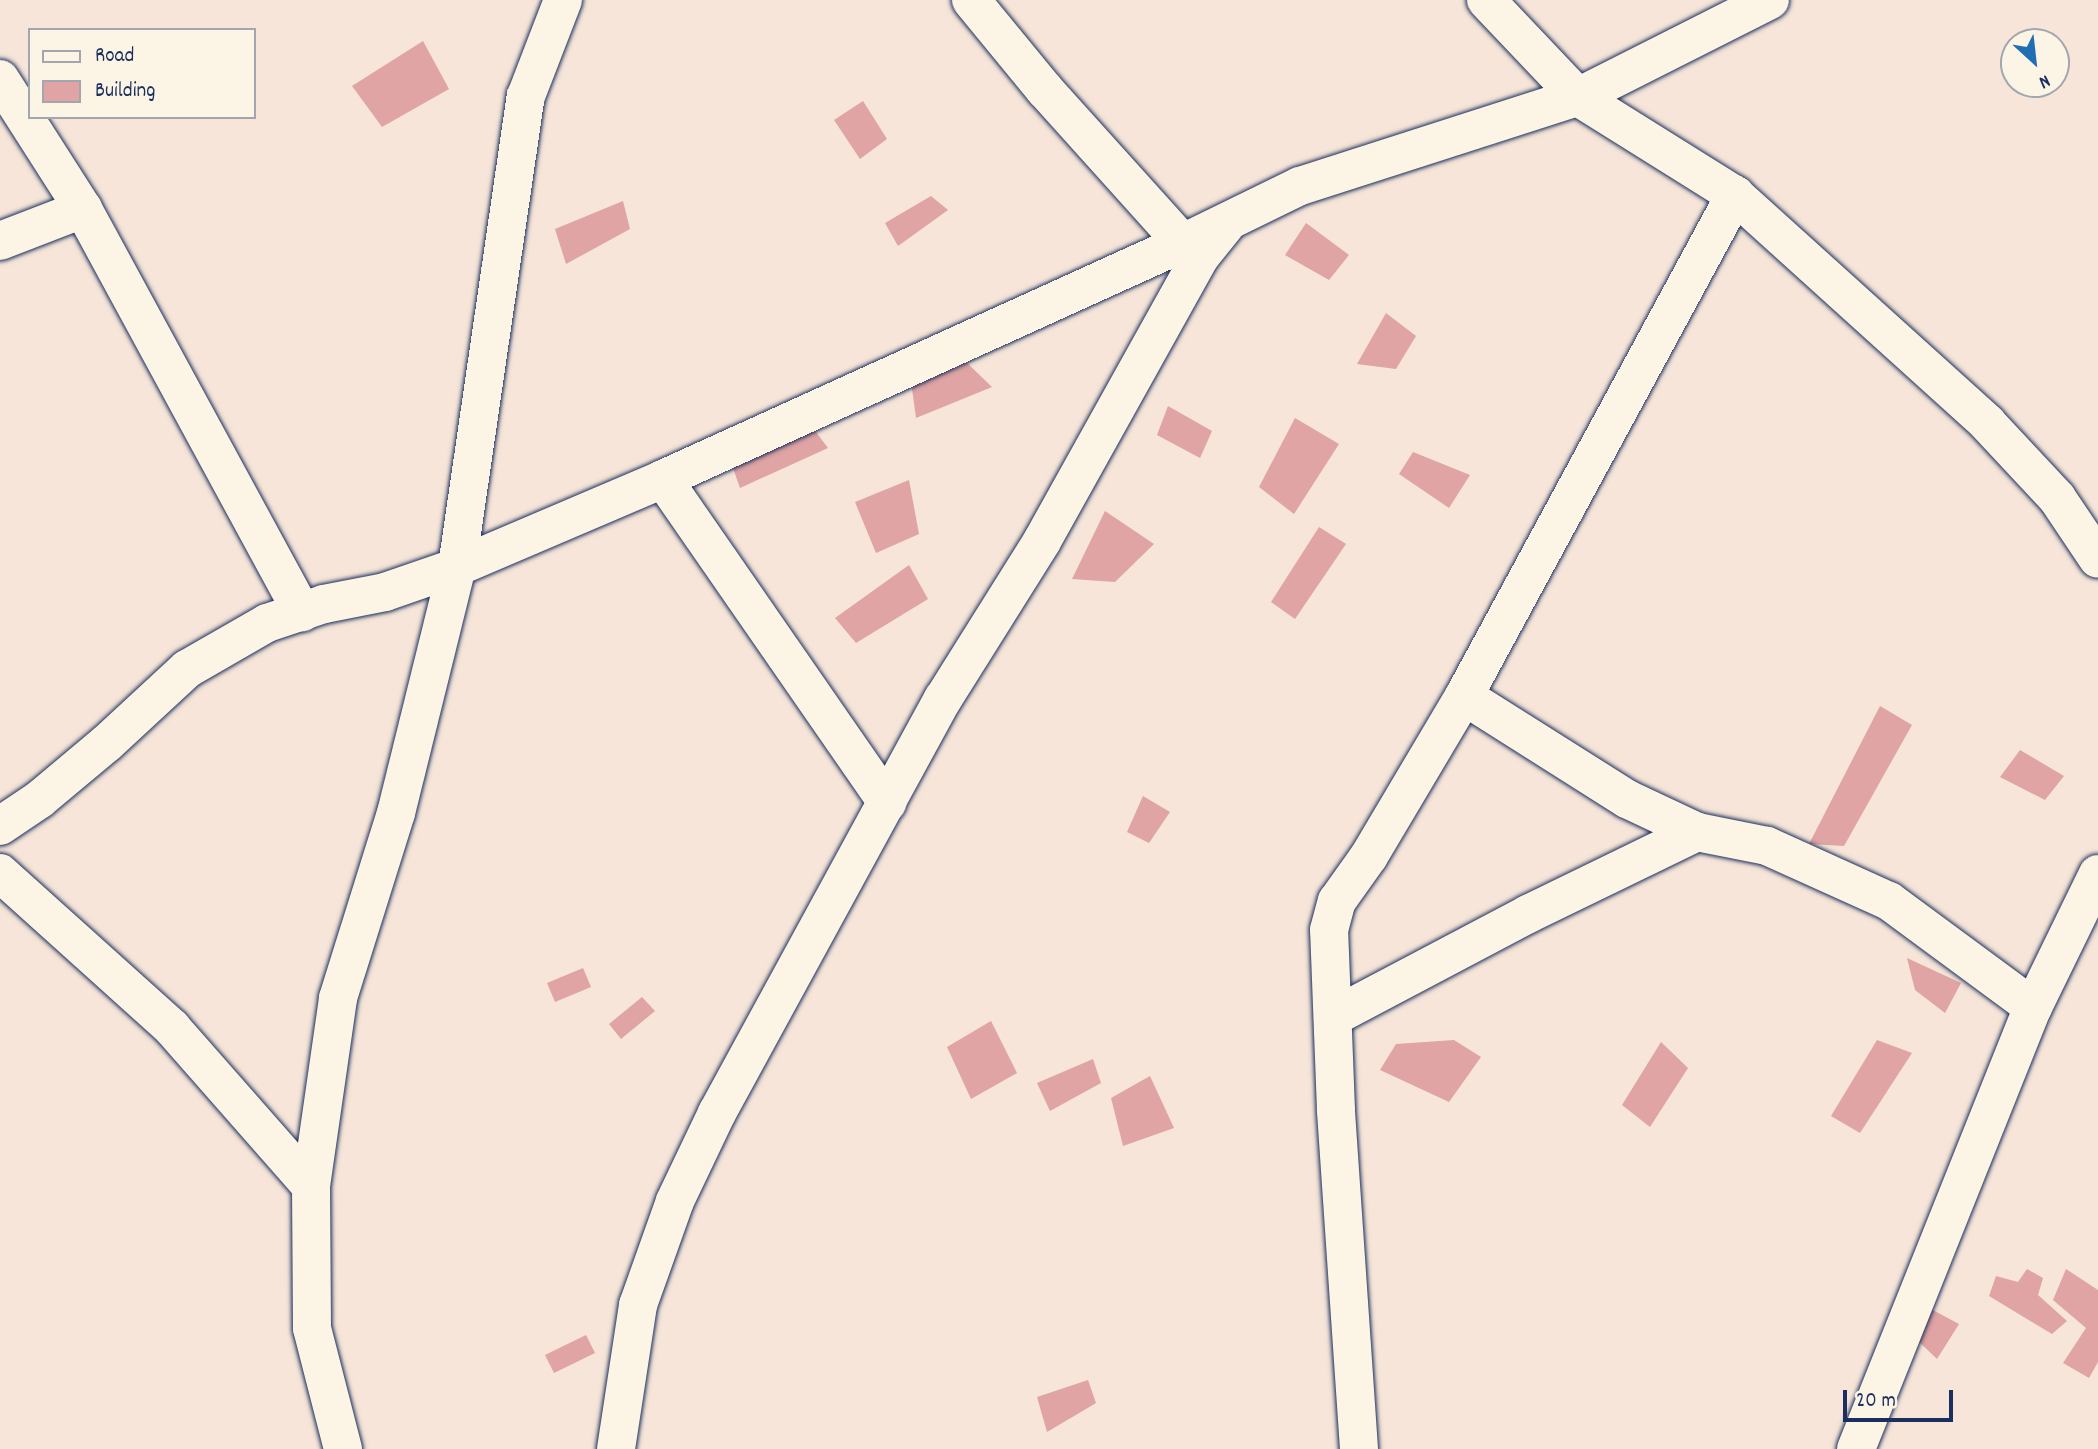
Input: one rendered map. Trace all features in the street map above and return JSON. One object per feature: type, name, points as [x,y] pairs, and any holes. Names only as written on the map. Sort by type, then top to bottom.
[{"type":"street","points":[[343,1449],[312,1328],[311,1186],[338,998],[396,813],[457,567],[526,96],[563,0]]},
{"type":"street","points":[[971,0],[1045,90],[1183,243]]},
{"type":"street","points":[[1486,0],[1577,97],[1735,195],[1987,423],[2057,498],[2098,559]]},
{"type":"street","points":[[0,826],[78,767],[187,669],[267,623],[385,592],[457,567],[663,479],[1183,243],[1300,186],[1577,97],[1770,0]]},
{"type":"street","points":[[0,79],[83,209],[302,612]]},
{"type":"street","points":[[1359,1449],[1329,930],[1337,901],[1369,856],[1464,696],[1735,195]]},
{"type":"street","points":[[0,241],[83,209]]},
{"type":"street","points":[[617,1449],[638,1305],[675,1201],[783,989],[943,699],[1042,541],[1200,257],[1228,222]]},
{"type":"street","points":[[663,479],[887,803]]},
{"type":"street","points":[[1464,696],[1627,799],[1697,832],[1768,846],[1889,901],[2033,1007]]},
{"type":"street","points":[[1333,1017],[1528,914],[1697,832]]},
{"type":"street","points":[[0,873],[172,1028],[311,1186]]},
{"type":"street","points":[[1856,1449],[2033,1007],[2098,874]]},
{"type":"building","points":[[423,41],[449,89],[382,127],[352,86]]},
{"type":"building","points":[[863,101],[887,139],[860,159],[834,120]]},
{"type":"building","points":[[931,196],[948,210],[898,246],[885,223]]},
{"type":"building","points":[[623,201],[630,229],[566,264],[555,229]]},
{"type":"building","points":[[1306,223],[1349,255],[1329,280],[1285,255]]},
{"type":"building","points":[[1386,313],[1416,336],[1396,369],[1357,364]]},
{"type":"building","points":[[962,358],[992,387],[916,418],[909,366]]},
{"type":"building","points":[[1168,406],[1212,431],[1200,458],[1157,435]]},
{"type":"building","points":[[1295,418],[1339,444],[1294,514],[1259,487]]},
{"type":"building","points":[[813,428],[828,448],[740,488],[733,468]]},
{"type":"building","points":[[1413,452],[1470,475],[1449,508],[1399,474]]},
{"type":"building","points":[[909,480],[919,534],[876,553],[855,502]]},
{"type":"building","points":[[1105,511],[1154,544],[1115,582],[1072,579]]},
{"type":"building","points":[[1319,527],[1346,544],[1295,619],[1271,602]]},
{"type":"building","points":[[909,565],[928,599],[856,643],[835,618]]},
{"type":"building","points":[[1880,706],[1912,725],[1844,846],[1809,844]]},
{"type":"building","points":[[2020,750],[2064,776],[2045,800],[2000,777]]},
{"type":"building","points":[[1143,796],[1170,812],[1149,843],[1127,832]]},
{"type":"building","points":[[1907,958],[1961,983],[1945,1013],[1915,990]]},
{"type":"building","points":[[583,968],[591,987],[555,1002],[547,983]]},
{"type":"building","points":[[642,997],[655,1011],[621,1039],[609,1024]]},
{"type":"building","points":[[991,1021],[1017,1073],[971,1099],[947,1047]]},
{"type":"building","points":[[1454,1040],[1481,1057],[1449,1102],[1380,1070],[1396,1044]]},
{"type":"building","points":[[1877,1040],[1912,1053],[1860,1133],[1831,1116]]},
{"type":"building","points":[[1661,1042],[1688,1068],[1650,1127],[1622,1105]]},
{"type":"building","points":[[1093,1059],[1101,1083],[1050,1111],[1037,1083]]},
{"type":"building","points":[[1150,1076],[1174,1128],[1123,1146],[1111,1098]]},
{"type":"building","points":[[2027,1269],[2043,1278],[2038,1295],[2067,1321],[2052,1334],[1989,1296],[1996,1276],[2018,1282]]},
{"type":"building","points":[[2066,1269],[2098,1290],[2098,1362],[2089,1378],[2063,1363],[2086,1328],[2053,1300]]},
{"type":"building","points":[[1929,1308],[1959,1324],[1937,1359],[1916,1339]]},
{"type":"building","points":[[586,1335],[595,1353],[554,1373],[545,1355]]},
{"type":"building","points":[[1088,1380],[1096,1403],[1047,1432],[1037,1397]]}]
